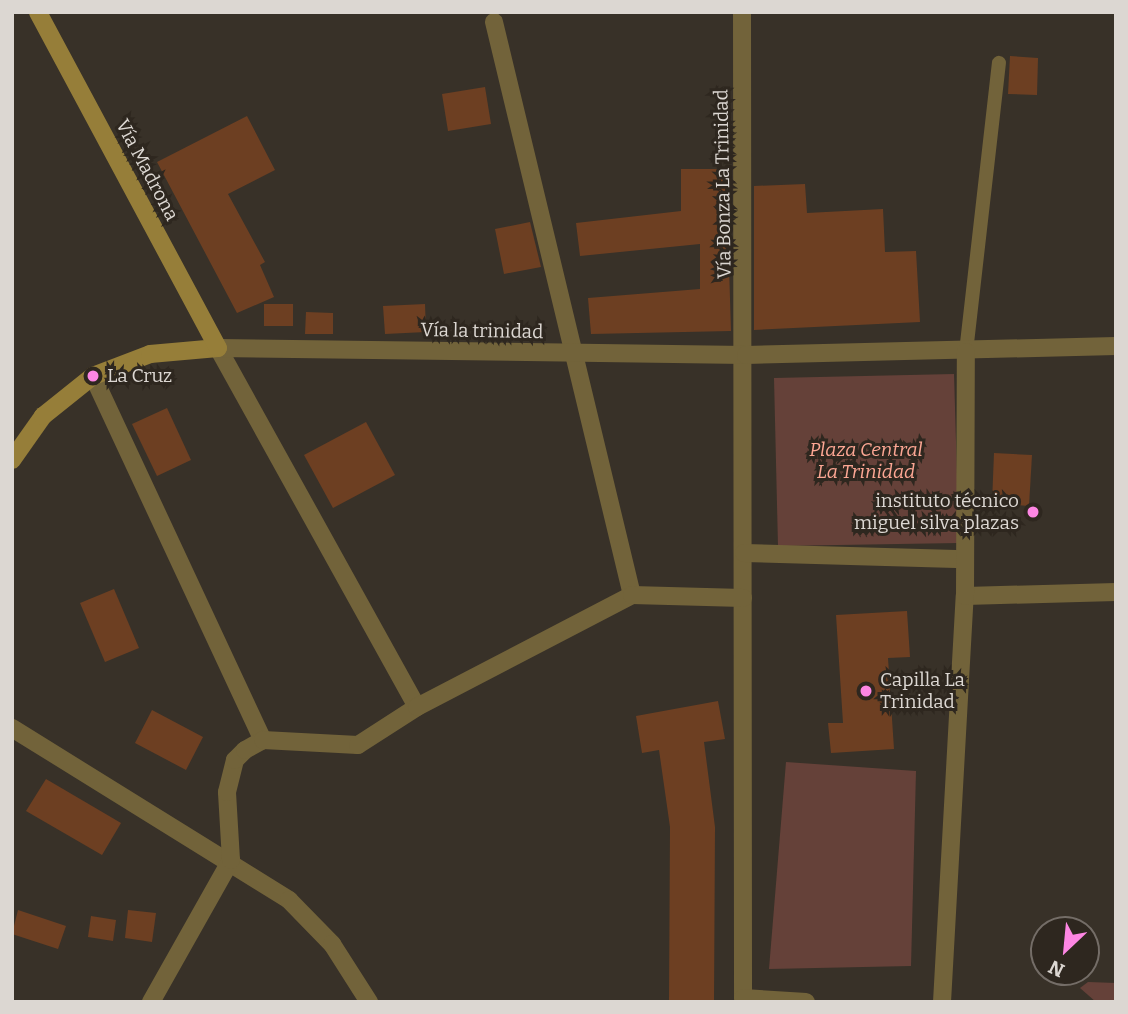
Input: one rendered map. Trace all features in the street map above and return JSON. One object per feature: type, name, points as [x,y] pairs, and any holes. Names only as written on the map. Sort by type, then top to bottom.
[{"type":"street","name":"Vía Madrona","points":[[38,12],[218,348]]},
{"type":"street","name":"Vía Bonza La Trinidad","points":[[742,12],[746,355],[743,998],[806,1002]]},
{"type":"street","points":[[494,22],[632,595]]},
{"type":"street","name":"Vía la trinidad","points":[[218,348],[746,355],[966,352],[1116,346]]},
{"type":"street","points":[[12,460],[43,416],[93,376],[150,354],[218,348],[417,707]]},
{"type":"street","points":[[942,1002],[965,596],[966,352]]},
{"type":"street","points":[[93,376],[263,740]]},
{"type":"street","points":[[744,553],[965,559]]},
{"type":"street","points":[[965,596],[1116,592]]},
{"type":"street","points":[[151,1002],[231,860],[229,774],[244,750],[263,740],[345,749],[417,707],[632,595],[743,598]]},
{"type":"street","points":[[12,728],[231,860],[315,924],[369,1002]]},
{"type":"lane","points":[[966,352],[999,63]]},
{"type":"green space","name":"Plaza Central La Trinidad","points":[[954,374],[959,543],[778,546],[774,378]]},
{"type":"green space","points":[[786,762],[916,771],[911,966],[769,969]]},
{"type":"green space","points":[[1100,982],[1116,983],[1116,1002],[1096,1002],[1080,988],[1100,986]]},
{"type":"building","points":[[1010,56],[1038,58],[1037,95],[1008,94]]},
{"type":"building","points":[[485,87],[491,124],[448,131],[442,94]]},
{"type":"building","points":[[247,116],[275,170],[228,194],[265,262],[260,265],[274,297],[237,313],[157,162]]},
{"type":"building","points":[[681,169],[726,169],[731,331],[591,334],[588,298],[700,289],[700,244],[580,256],[576,223],[681,211]]},
{"type":"building","points":[[805,184],[807,213],[883,209],[885,252],[916,251],[920,322],[754,330],[754,186]]},
{"type":"building","points":[[530,222],[541,267],[504,274],[495,229]]},
{"type":"building","points":[[264,304],[293,304],[293,326],[264,326]]},
{"type":"building","points":[[425,304],[426,332],[385,334],[383,306]]},
{"type":"building","points":[[306,312],[333,313],[333,334],[305,334]]},
{"type":"building","points":[[167,408],[191,460],[157,476],[132,424]]},
{"type":"building","points":[[366,422],[395,475],[333,508],[304,455]]},
{"type":"building","points":[[994,453],[1032,455],[1029,506],[992,503]]},
{"type":"building","points":[[114,589],[139,648],[105,662],[80,603]]},
{"type":"building","name":"Capilla La Trinidad","points":[[907,611],[910,657],[888,658],[894,749],[831,753],[828,723],[843,723],[836,615]]},
{"type":"building","points":[[718,701],[725,739],[704,742],[715,827],[714,1002],[669,1002],[670,827],[659,750],[642,753],[636,716]]},
{"type":"building","points":[[152,710],[203,737],[186,770],[135,743]]},
{"type":"building","points":[[46,779],[121,823],[102,855],[26,811]]},
{"type":"building","points":[[18,910],[66,926],[58,949],[12,934]]},
{"type":"building","points":[[128,910],[156,913],[152,942],[125,938]]},
{"type":"building","points":[[91,916],[116,920],[113,941],[88,937]]},
{"type":"place","name":"La Cruz","points":[[93,376]]},
{"type":"place","name":"instituto técnico miguel silva plazas","points":[[1033,512]]},
{"type":"place","name":"Capilla La Trinidad","points":[[866,691]]}]
